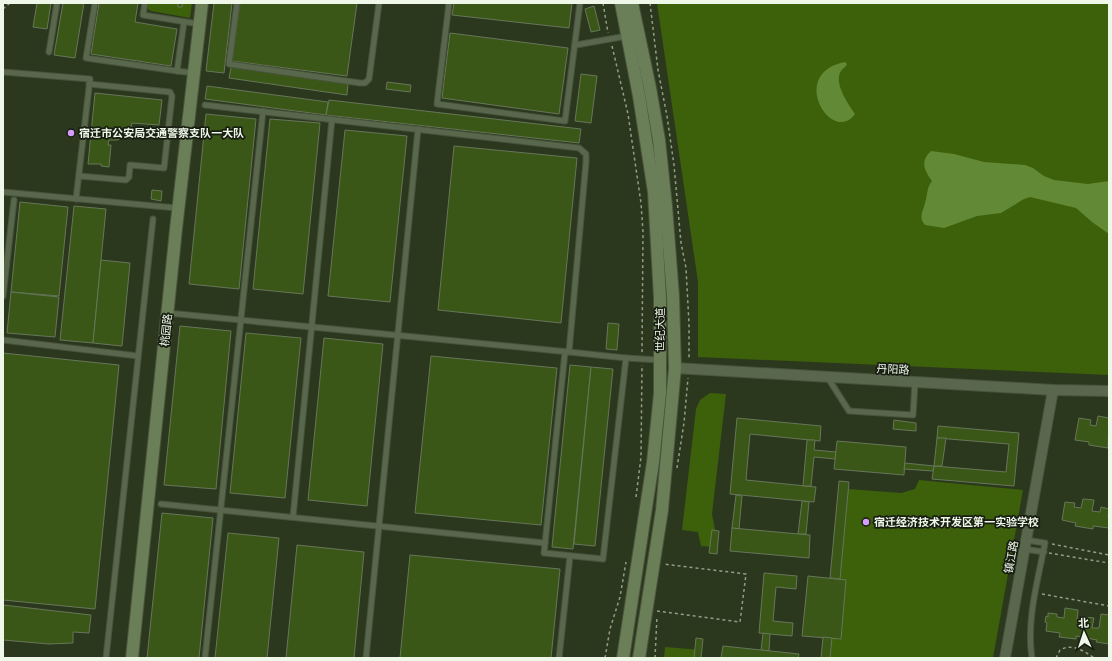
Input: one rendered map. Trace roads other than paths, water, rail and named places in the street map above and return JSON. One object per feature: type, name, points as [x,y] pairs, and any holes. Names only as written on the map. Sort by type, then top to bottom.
[{"type":"street","name":"桃园路","points":[[132,658],[178,209],[202,3]]},
{"type":"street","name":"世纪大道","points":[[621,3],[627,36],[659,145],[666,206],[673,296],[675,368],[662,510],[639,658]]},
{"type":"street","name":"世纪大道","points":[[623,658],[653,462],[660,393],[660,298],[654,192],[644,92],[632,3]]},
{"type":"street","name":"丹阳路","points":[[675,368],[1109,392]]},
{"type":"street","name":"镇江路","points":[[1005,658],[1054,390]]},
{"type":"lane","points":[[49,52],[57,3]]},
{"type":"lane","points":[[94,3],[86,58],[194,73]]},
{"type":"lane","points":[[145,3],[143,15],[200,24]]},
{"type":"lane","points":[[237,3],[229,64],[365,83],[369,79],[379,3]]},
{"type":"lane","points":[[449,3],[437,104],[565,121],[576,44],[580,3]]},
{"type":"lane","points":[[177,71],[184,22]]},
{"type":"lane","points":[[576,44],[627,36]]},
{"type":"lane","points":[[3,72],[90,79],[76,199]]},
{"type":"lane","points":[[79,176],[126,180],[129,177],[130,165],[164,168],[165,161],[172,96],[170,92],[89,84]]},
{"type":"lane","points":[[206,105],[579,148],[586,154],[567,352],[544,553],[603,559],[626,358]]},
{"type":"lane","points":[[206,658],[263,111]]},
{"type":"lane","points":[[293,518],[332,119]]},
{"type":"lane","points":[[366,658],[418,129]]},
{"type":"lane","points":[[3,192],[178,209]]},
{"type":"lane","points":[[3,296],[14,200]]},
{"type":"lane","points":[[106,658],[153,219]]},
{"type":"lane","points":[[167,313],[626,358],[660,360]]},
{"type":"lane","points":[[3,340],[138,356]]},
{"type":"lane","points":[[828,377],[849,411],[913,415],[915,382]]},
{"type":"lane","points":[[161,504],[545,543]]},
{"type":"lane","points":[[1025,544],[1045,543],[1030,629],[1032,658]]},
{"type":"lane","points":[[1025,544],[1044,552]]},
{"type":"lane","points":[[559,658],[570,556]]},
{"type":"place","name":"宿迁市公安局交通警察支队一大队","points":[[71,133]]},
{"type":"place","name":"宿迁经济技术开发区第一实验学校","points":[[866,522]]}]
